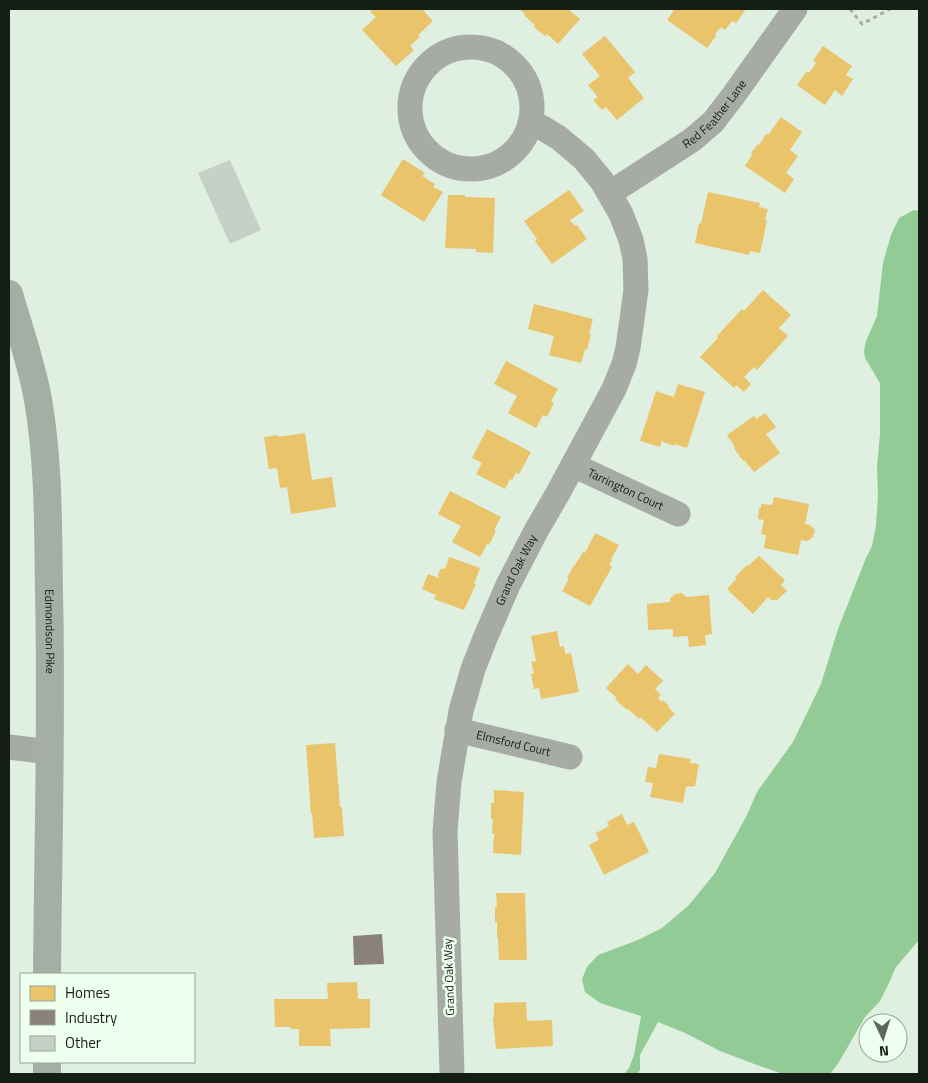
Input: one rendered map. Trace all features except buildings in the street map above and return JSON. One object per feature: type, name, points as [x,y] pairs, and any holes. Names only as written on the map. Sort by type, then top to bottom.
[{"type":"main road","name":"Edmondson Pike","points":[[9,294],[32,370],[38,400],[44,440],[47,492],[50,752],[47,973]]},
{"type":"street","name":"Red Feather Lane","points":[[610,193],[692,140],[714,122],[795,9]]},
{"type":"street","points":[[462,48],[487,50],[499,54],[513,64],[527,84],[532,106],[530,124],[519,146],[509,156],[485,168],[460,168],[435,158],[421,144],[412,124],[411,97],[418,78],[435,59],[462,48]]},
{"type":"street","name":"Grand Oak Way","points":[[452,1074],[445,830],[449,782],[457,730],[466,691],[490,626],[516,570],[614,389],[626,357],[636,283],[634,253],[621,214],[610,193],[591,166],[578,154],[552,133],[530,124]]},
{"type":"street","name":"Tarrington Court","points":[[573,466],[678,514]]},
{"type":"street","name":"Elmsford Court","points":[[457,730],[570,757]]},
{"type":"street","points":[[9,747],[50,752]]},
{"type":"path","points":[[850,9],[862,24],[890,9]]},
{"type":"shaded area","points":[[914,210],[919,211],[919,940],[896,967],[880,1001],[869,1013],[858,1013],[858,1029],[830,1074],[783,1074],[720,1051],[658,1022],[640,1055],[640,1070],[637,1074],[624,1074],[629,1068],[634,1055],[641,1016],[600,1003],[585,992],[582,979],[587,967],[598,955],[638,940],[662,928],[689,905],[715,873],[747,815],[757,792],[793,742],[821,684],[838,629],[872,546],[876,526],[878,496],[877,467],[880,434],[880,383],[865,358],[864,350],[877,316],[883,263],[891,235],[899,218]]}]
